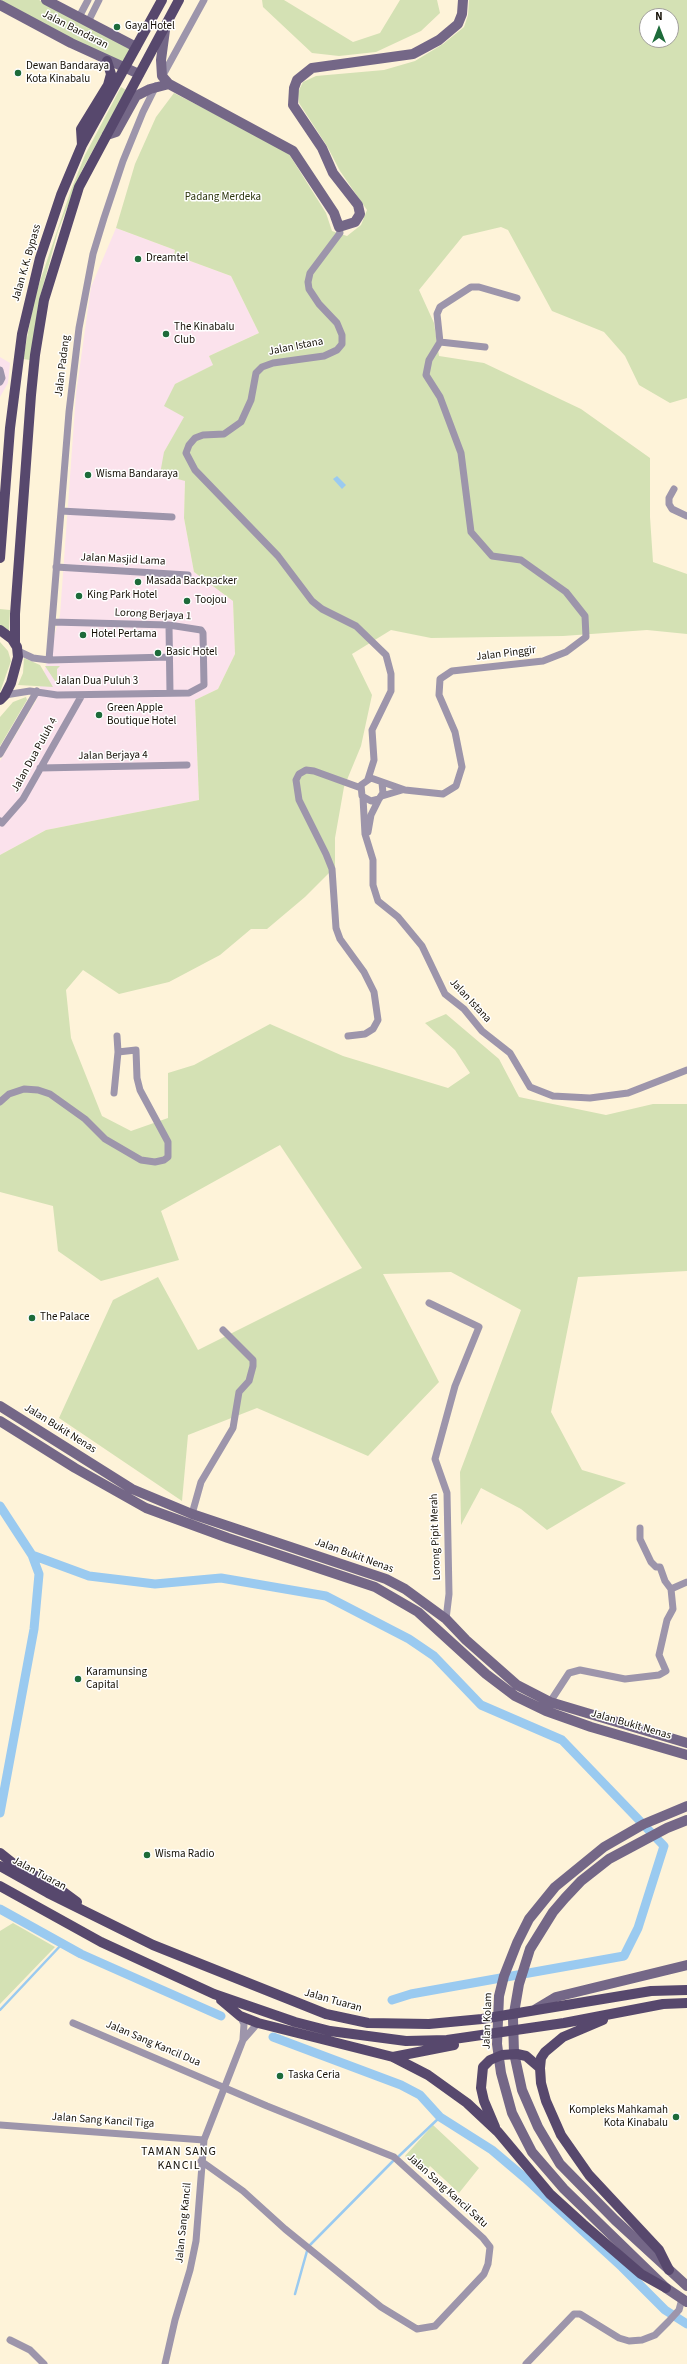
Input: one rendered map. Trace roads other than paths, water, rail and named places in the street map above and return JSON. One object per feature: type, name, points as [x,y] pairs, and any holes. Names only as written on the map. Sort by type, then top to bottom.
[{"type":"main road","name":"Jalan Bandaran","points":[[46,0],[136,47]]},
{"type":"main road","name":"Jalan K.K. Bypass","points":[[0,558],[10,428],[26,312],[40,258],[62,195],[82,145],[162,0]]},
{"type":"main road","points":[[2,698],[14,674],[16,648],[15,614],[31,395],[43,307],[61,241],[79,187],[179,0]]},
{"type":"main road","points":[[167,23],[160,60],[162,76],[169,84],[293,151],[334,213],[339,227],[355,222],[360,214],[358,205],[334,173],[322,148],[293,105],[292,99],[297,80],[312,68],[413,54],[439,40],[458,24],[462,14],[463,0]]},
{"type":"main road","name":"Jalan Bandaran","points":[[0,5],[107,60],[126,67],[139,74]]},
{"type":"main road","points":[[82,145],[81,129],[108,85],[111,74],[107,60]]},
{"type":"main road","points":[[106,135],[116,132],[136,96],[169,84]]},
{"type":"main road","points":[[0,630],[9,636],[16,648]]},
{"type":"main road","name":"Jalan Bukit Nenas","points":[[0,1406],[132,1489],[192,1514],[386,1579],[405,1589],[446,1619],[466,1640],[517,1685],[550,1702],[687,1743]]},
{"type":"main road","name":"Jalan Bukit Nenas","points":[[0,1420],[75,1468],[146,1508],[222,1536],[376,1587],[418,1612],[486,1674],[515,1696],[546,1711],[592,1727],[687,1755]]},
{"type":"main road","points":[[669,1749],[687,1762]]},
{"type":"main road","points":[[683,1808],[687,1800]]},
{"type":"main road","name":"Jalan Kolam","points":[[683,1808],[644,1824],[604,1847],[555,1887],[529,1919],[517,1942],[500,1996],[497,2044],[501,2073],[512,2113],[532,2152],[564,2189],[666,2288],[684,2300]]},
{"type":"main road","points":[[687,1820],[667,1828],[601,1865],[581,1881],[553,1912],[530,1949],[523,1967],[513,2019],[514,2052],[522,2090],[538,2127],[560,2164],[615,2220],[687,2286]]},
{"type":"main road","points":[[667,1828],[687,1827]]},
{"type":"main road","points":[[0,1853],[15,1865],[58,1888],[91,1913]]},
{"type":"main road","name":"Jalan Tuaran","points":[[0,1866],[48,1893],[91,1913],[153,1946],[326,2014],[368,2023],[429,2024],[482,2019],[652,1991],[687,1990]]},
{"type":"main road","points":[[3,1888],[101,1942],[214,1994],[294,2022],[330,2031],[406,2041],[447,2040],[564,2023]]},
{"type":"main road","points":[[536,2009],[556,1997],[687,1965]]},
{"type":"main road","points":[[214,1994],[240,2016],[258,2023],[393,2057],[454,2093],[498,2132],[550,2194],[640,2274],[666,2288]]},
{"type":"main road","points":[[393,2057],[624,2011],[663,2004],[687,2003]]},
{"type":"main road","points":[[624,2011],[563,2037],[545,2052],[540,2068],[546,2101],[561,2135],[589,2175],[659,2250],[669,2270]]},
{"type":"main road","points":[[498,2132],[484,2101],[481,2088],[483,2067],[490,2060],[502,2055],[517,2054],[526,2056],[540,2068]]},
{"type":"street","points":[[83,19],[88,0]]},
{"type":"street","points":[[83,19],[99,0]]},
{"type":"street","name":"Jalan Padang","points":[[49,660],[61,511],[79,328],[93,254],[123,161],[142,112],[204,0]]},
{"type":"street","name":"Jalan Istana","points":[[339,227],[340,233],[310,273],[308,282],[309,289],[319,304],[338,324],[342,334],[342,344],[337,350],[324,356],[272,362],[262,367],[256,373],[251,400],[241,422],[224,434],[203,435],[195,438],[189,445],[186,453],[195,470],[278,556],[312,601],[322,609],[356,626],[386,656],[391,674],[391,691],[376,719],[372,730],[374,760],[368,779]]},
{"type":"street","points":[[485,347],[439,343],[438,310],[466,288],[479,286],[517,298]]},
{"type":"street","name":"Jalan Pinggir","points":[[381,783],[405,790],[443,794],[456,786],[462,767],[455,732],[439,695],[440,679],[452,672],[543,661],[566,652],[586,637],[585,616],[566,592],[521,560],[492,556],[471,532],[461,453],[440,397],[426,375],[429,360],[439,343]]},
{"type":"street","points":[[0,370],[2,378],[0,382]]},
{"type":"street","points":[[674,489],[669,498],[669,504],[672,509],[687,516]]},
{"type":"street","points":[[61,511],[172,517]]},
{"type":"street","name":"Jalan Masjid Lama","points":[[56,567],[188,575]]},
{"type":"street","name":"Lorong Berjaya 1","points":[[52,622],[169,625],[197,629],[204,633],[205,680],[200,689],[189,693]]},
{"type":"street","points":[[169,625],[170,693]]},
{"type":"street","points":[[16,648],[33,658],[49,660],[169,658]]},
{"type":"street","points":[[0,754],[37,691]]},
{"type":"street","name":"Jalan Dua Puluh 3","points":[[2,698],[37,691],[57,695],[189,693]]},
{"type":"street","name":"Jalan Dua Puluh 4","points":[[1,822],[24,799],[82,695]]},
{"type":"street","points":[[367,838],[371,815],[384,790],[374,760]]},
{"type":"street","name":"Jalan Berjaya 4","points":[[40,768],[187,765]]},
{"type":"street","points":[[348,1036],[365,1034],[373,1029],[378,1020],[374,992],[364,972],[340,938],[336,928],[332,869],[299,800],[296,780],[299,774],[306,770],[314,771],[361,788]]},
{"type":"street","points":[[380,798],[371,801],[363,798],[361,788],[368,779],[374,778],[381,783]]},
{"type":"street","name":"Jalan Pinggir","points":[[380,798],[405,790]]},
{"type":"street","name":"Jalan Istana","points":[[363,798],[365,834],[373,860],[374,894],[378,901],[398,917],[422,946],[445,994],[464,1009],[482,1031],[510,1053],[530,1088],[553,1096],[590,1098],[628,1093],[687,1070]]},
{"type":"street","points":[[114,1093],[118,1052],[117,1036]]},
{"type":"street","points":[[0,1102],[9,1094],[24,1089],[38,1090],[50,1094],[85,1119],[105,1139],[141,1160],[155,1162],[164,1160],[168,1157],[168,1142],[140,1090],[136,1050],[118,1052]]},
{"type":"street","name":"Lorong Pipit Merah","points":[[430,1302],[479,1327],[455,1386],[435,1459],[447,1492],[449,1594],[446,1619]]},
{"type":"street","points":[[192,1514],[201,1482],[233,1428],[239,1392],[249,1381],[253,1366],[253,1360],[223,1330]]},
{"type":"street","points":[[550,1702],[569,1673],[580,1670],[606,1677],[625,1679],[658,1675],[666,1671],[659,1655],[667,1620],[673,1609],[671,1589],[660,1567],[652,1565],[640,1539],[640,1528]]},
{"type":"street","points":[[671,1589],[687,1582]]},
{"type":"street","points":[[240,2016],[244,2024],[243,2040]]},
{"type":"street","name":"Jalan Sang Kancil Dua","points":[[73,2023],[224,2087]]},
{"type":"street","points":[[243,2040],[258,2023]]},
{"type":"street","name":"Jalan Sang Kancil","points":[[165,2364],[175,2320],[190,2270],[196,2241],[201,2161],[204,2140],[243,2040]]},
{"type":"street","name":"Jalan Sang Kancil Satu","points":[[201,2161],[243,2191],[285,2229],[381,2307],[417,2329],[435,2326],[484,2274],[488,2264],[490,2247],[483,2238],[394,2157],[224,2087]]},
{"type":"street","name":"Jalan Sang Kancil Tiga","points":[[0,2125],[204,2140]]},
{"type":"street","points":[[526,2364],[574,2314],[580,2314],[614,2335],[629,2341],[642,2340],[655,2335],[678,2310],[684,2300]]},
{"type":"street","points":[[10,2340],[30,2350],[44,2364]]},
{"type":"water","points":[[337,476],[346,485],[342,489],[333,479]]},
{"type":"waterway","points":[[0,1506],[32,1555],[39,1574],[34,1629],[0,1813]]},
{"type":"waterway","points":[[32,1555],[89,1576],[155,1584],[221,1578],[326,1596],[409,1639],[434,1656],[481,1705],[562,1740],[664,1846],[638,1928],[624,1956],[411,1994],[392,2000]]},
{"type":"waterway","points":[[0,1909],[81,1954],[221,2016]]},
{"type":"waterway","points":[[0,2010],[62,1944]]},
{"type":"waterway","points":[[273,2037],[401,2085],[420,2095],[440,2117],[492,2150],[525,2178],[622,2267],[665,2310],[687,2324]]},
{"type":"waterway","points":[[399,2156],[440,2117]]},
{"type":"waterway","points":[[309,2246],[393,2161]]},
{"type":"waterway","points":[[295,2294],[307,2251]]},
{"type":"place","name":"Gaya Hotel","points":[[117,27]]},
{"type":"place","name":"Dewan Bandaraya Kota Kinabalu","points":[[18,73]]},
{"type":"place","name":"Dreamtel","points":[[138,259]]},
{"type":"place","name":"The Kinabalu Club","points":[[166,334]]},
{"type":"place","name":"Wisma Bandaraya","points":[[88,475]]},
{"type":"place","name":"Masada Backpacker","points":[[138,582]]},
{"type":"place","name":"King Park Hotel","points":[[79,596]]},
{"type":"place","name":"Toojou","points":[[187,601]]},
{"type":"place","name":"Hotel Pertama","points":[[83,635]]},
{"type":"place","name":"Basic Hotel","points":[[158,653]]},
{"type":"place","name":"Green Apple Boutique Hotel","points":[[99,715]]},
{"type":"place","name":"The Palace","points":[[32,1318]]},
{"type":"place","name":"Karamunsing Capital","points":[[78,1679]]},
{"type":"place","name":"Wisma Radio","points":[[147,1855]]},
{"type":"place","name":"Taska Ceria","points":[[280,2076]]},
{"type":"place","name":"Kompleks Mahkamah Kota Kinabalu","points":[[676,2117]]},
{"type":"district","name":"TAMAN SANG KANCIL","points":[[179,2159]]},
{"type":"park label","name":"Padang Merdeka","points":[[223,198]]}]
